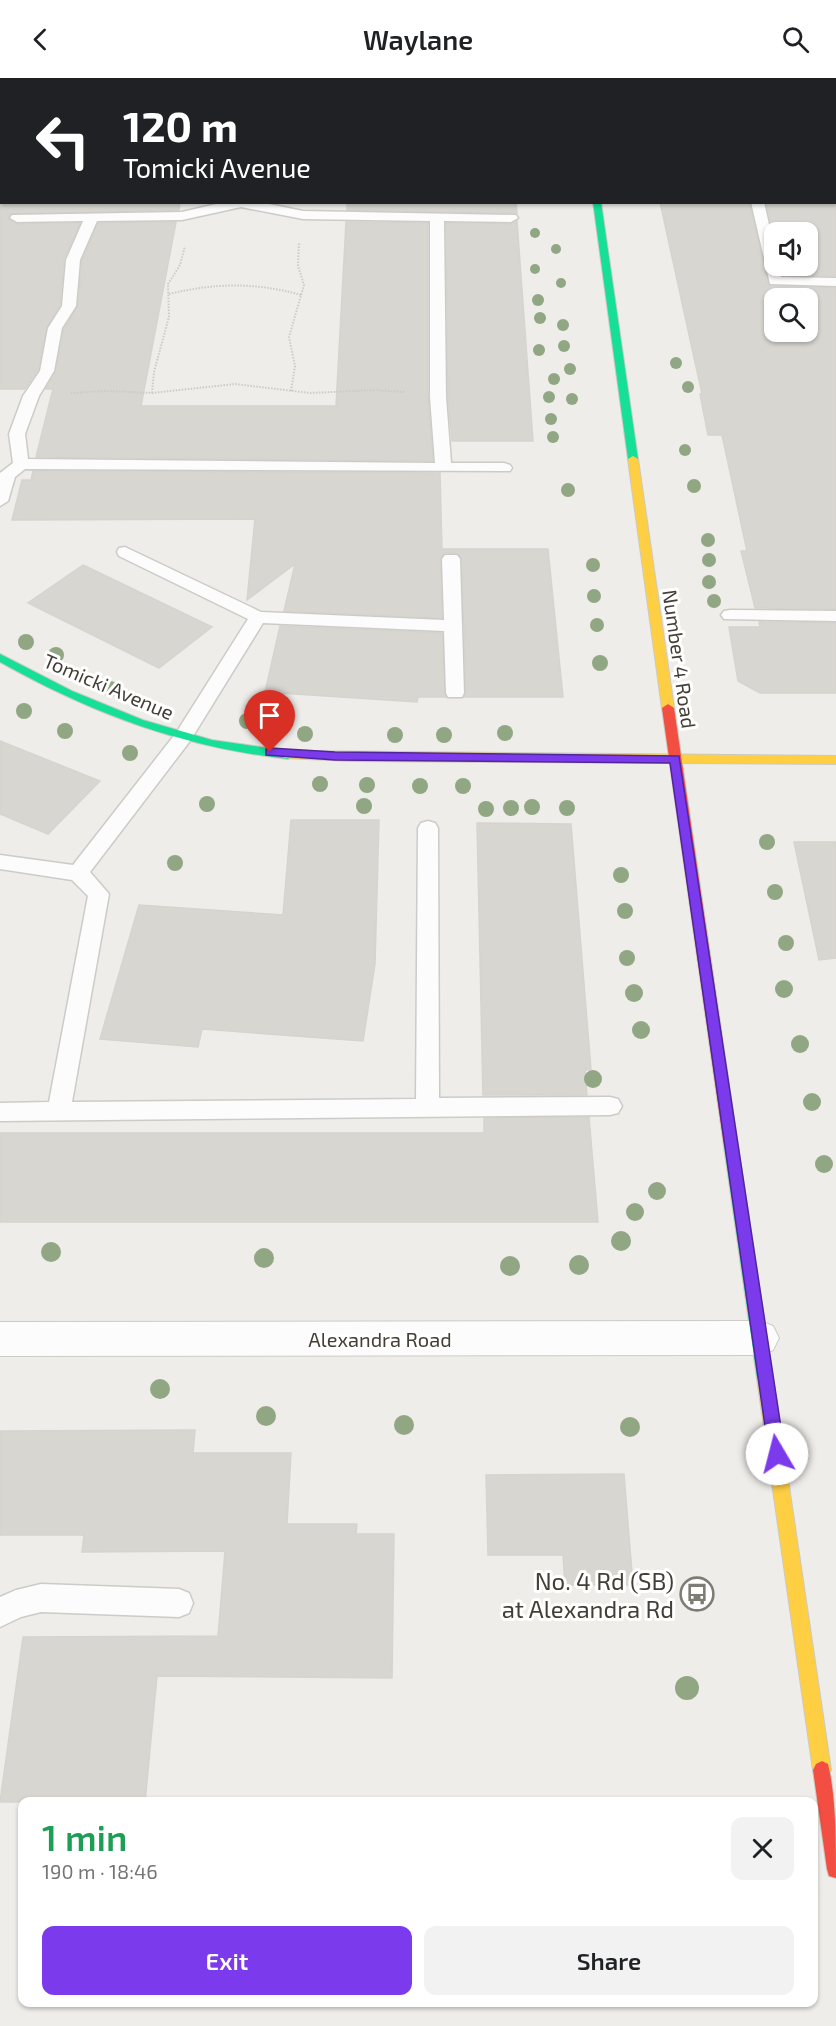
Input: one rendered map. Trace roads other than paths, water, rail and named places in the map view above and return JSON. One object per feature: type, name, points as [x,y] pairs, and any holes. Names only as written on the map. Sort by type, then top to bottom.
[{"type":"main road","name":"Number 4 Road","points":[[597,204],[675,759],[836,1869]]},
{"type":"main road","name":"Tomicki Avenue","points":[[0,657],[43,683],[130,720],[183,737],[248,750],[335,756],[836,760]]},
{"type":"street","name":"Alexandra Road","points":[[0,1339],[760,1338]]},
{"type":"lane","points":[[17,218],[182,216],[236,204]]},
{"type":"lane","points":[[246,204],[307,215],[512,218]]},
{"type":"lane","points":[[758,204],[775,281],[836,282]]},
{"type":"lane","points":[[21,464],[16,434],[31,396],[47,371],[55,328],[69,306],[73,260],[92,217]]},
{"type":"lane","points":[[437,217],[438,397],[443,467]]},
{"type":"lane","points":[[0,501],[7,475],[21,464],[504,468]]},
{"type":"lane","points":[[125,552],[258,617],[452,626]]},
{"type":"lane","points":[[451,559],[455,693]]},
{"type":"lane","points":[[730,615],[836,616]]},
{"type":"lane","points":[[78,873],[183,737],[258,617]]},
{"type":"lane","points":[[427,1108],[428,828]]},
{"type":"lane","points":[[0,862],[78,873],[99,894],[59,1112]]},
{"type":"lane","points":[[0,1112],[610,1106]]},
{"type":"lane","points":[[0,1613],[16,1604],[41,1598],[179,1603]]},
{"type":"place","name":"No. 4 Rd (SB) at Alexandra Rd","points":[[697,1594]]}]
